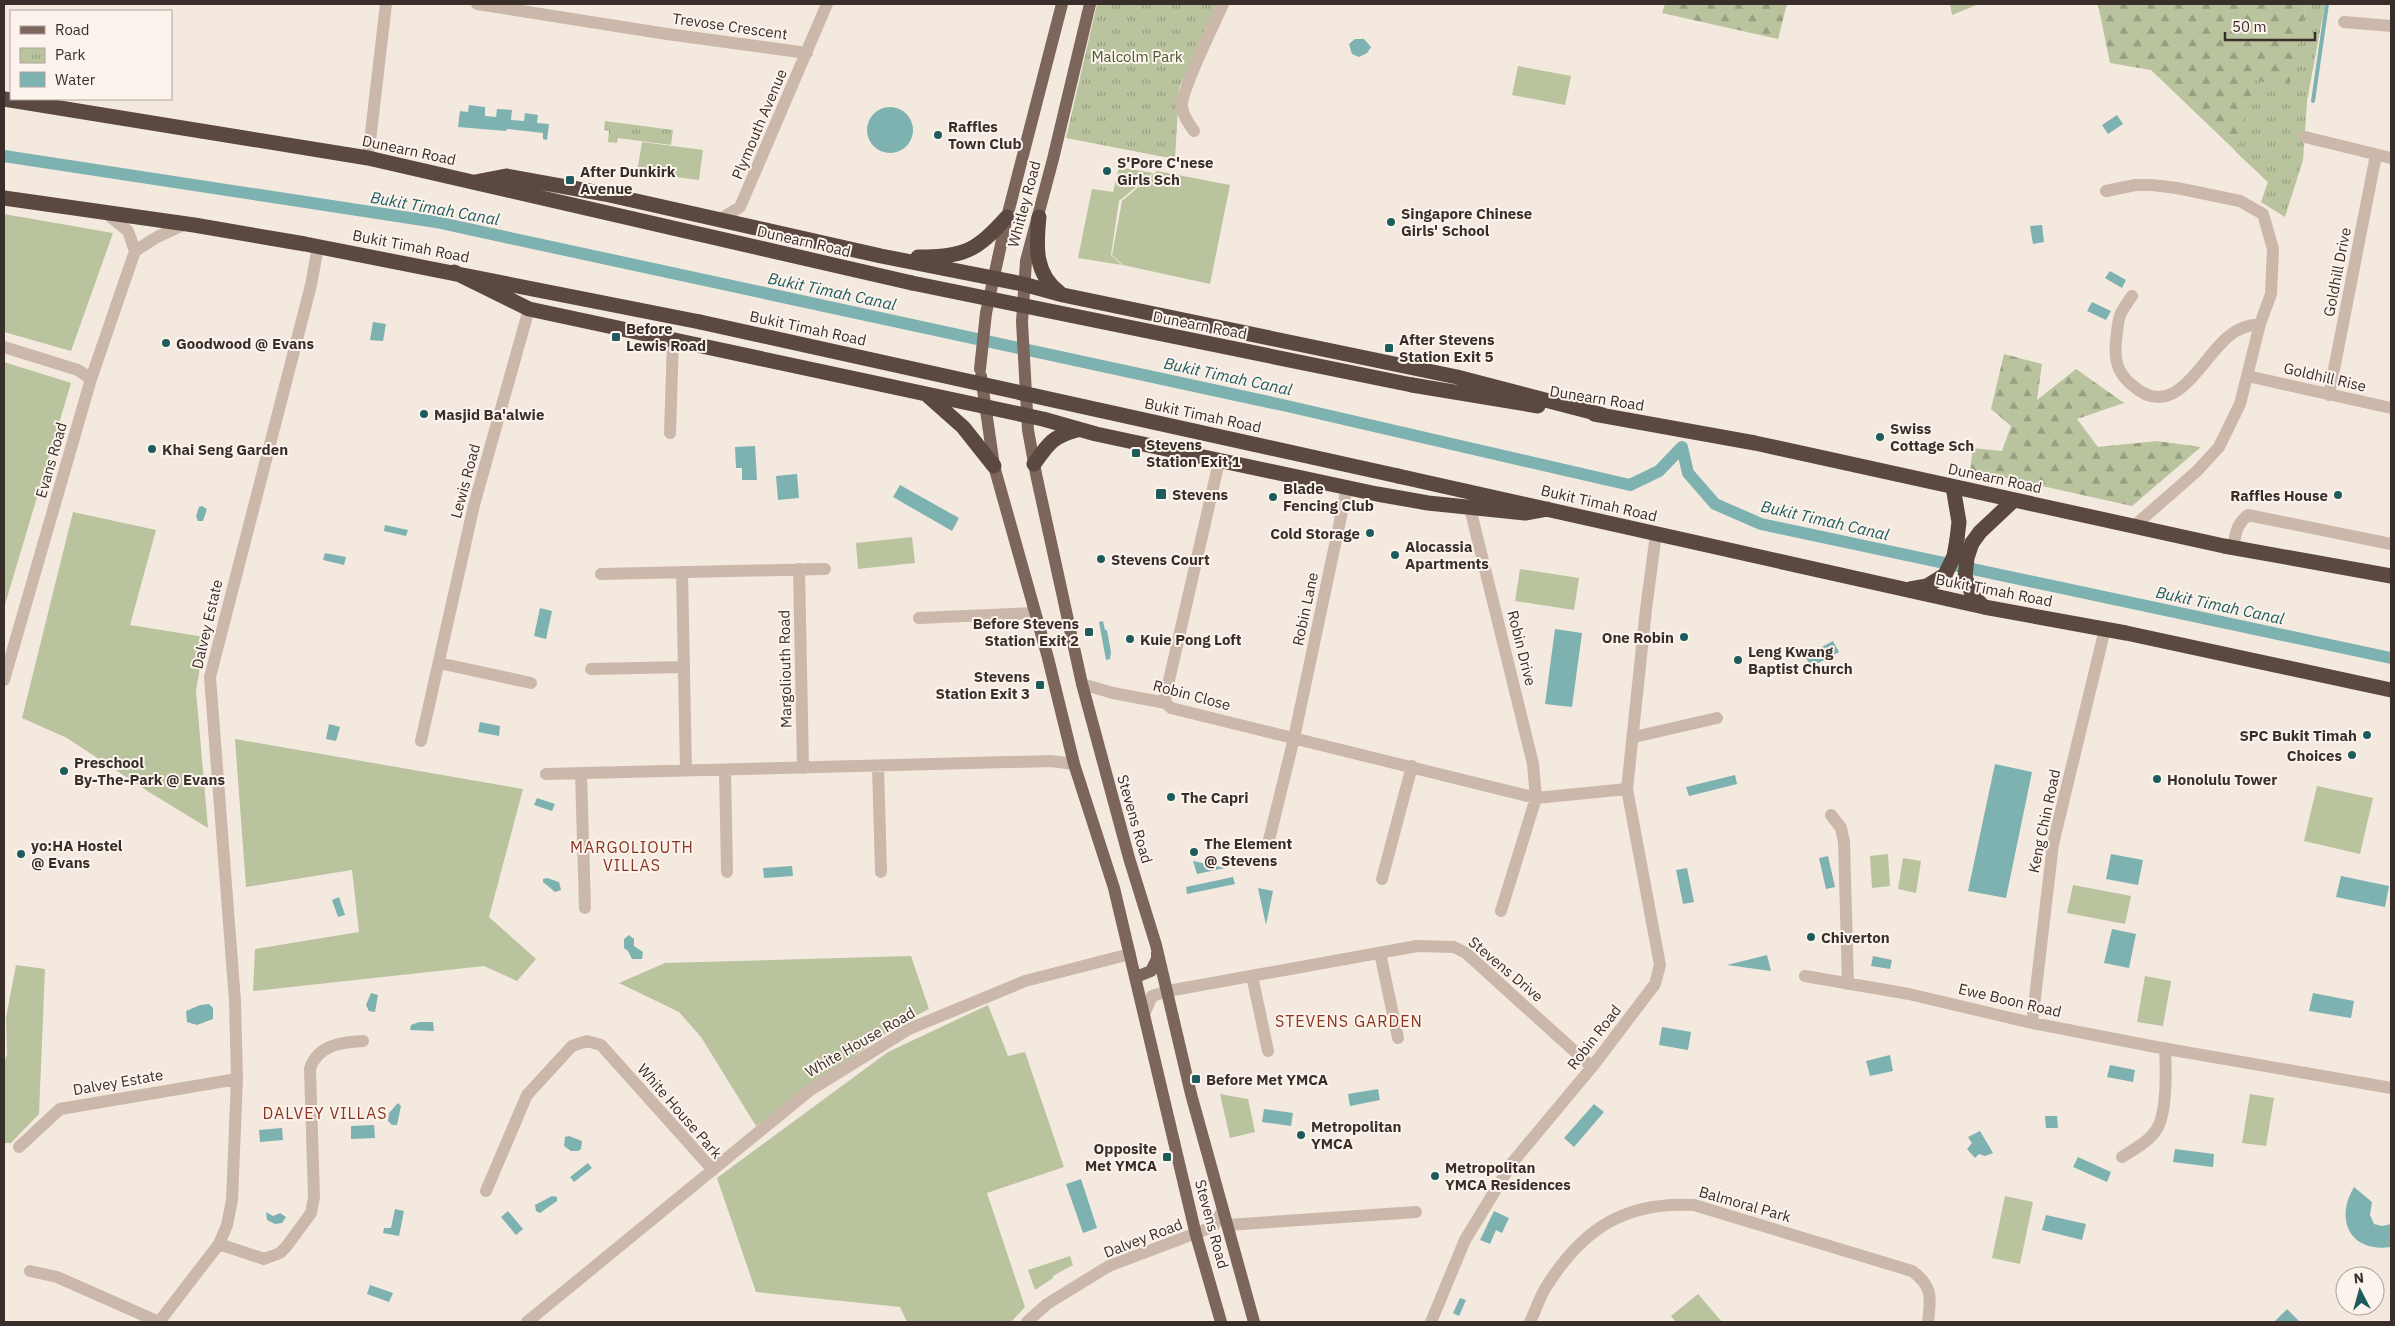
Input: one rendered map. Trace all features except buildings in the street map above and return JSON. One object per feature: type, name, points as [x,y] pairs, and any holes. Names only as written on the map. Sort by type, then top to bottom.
[{"type":"highway","name":"Dunearn Road","points":[[10,100],[368,158],[719,240],[931,287],[1412,385],[1493,400],[1603,415],[1755,443],[2133,527],[2391,576]]},
{"type":"highway","points":[[475,182],[506,176],[605,194],[881,256],[1023,284],[1063,295],[1457,377],[1603,415]]},
{"type":"highway","name":"Bukit Timah Road","points":[[4,198],[185,224],[318,247],[454,272],[700,322],[1984,607],[2106,629],[2391,690]]},
{"type":"highway","points":[[1039,217],[1038,261],[1043,276],[1052,287],[1063,295]]},
{"type":"highway","points":[[881,256],[930,257],[968,252],[986,240],[1007,218]]},
{"type":"highway","points":[[454,272],[529,309],[1043,419],[1076,430],[1347,488],[1428,503],[1525,513],[1547,509]]},
{"type":"highway","points":[[925,394],[963,427],[994,466]]},
{"type":"highway","points":[[1034,464],[1049,443],[1058,435],[1076,430]]},
{"type":"highway","points":[[1907,589],[1927,586],[1945,575],[1954,556],[1959,522],[1953,487]]},
{"type":"highway","points":[[1984,607],[1972,596],[1965,577],[1967,558],[1972,543],[1980,532],[2014,500]]},
{"type":"main road","name":"Whitley Road","points":[[987,408],[980,369],[986,314],[1007,218],[1062,4]]},
{"type":"main road","name":"Whitley Road","points":[[1028,417],[1024,378],[1022,322],[1026,261],[1039,217],[1090,4]]},
{"type":"main road","name":"Stevens Road","points":[[987,408],[994,466],[1035,612],[1074,764],[1114,888],[1145,1012],[1196,1235],[1221,1322]]},
{"type":"main road","name":"Stevens Road","points":[[1028,417],[1034,464],[1082,684],[1129,858],[1156,945],[1191,1094],[1254,1322]]},
{"type":"main road","points":[[1136,977],[1147,974],[1155,966],[1156,945]]},
{"type":"street","points":[[368,158],[386,4]]},
{"type":"street","name":"Trevose Crescent","points":[[477,4],[666,34],[807,53]]},
{"type":"street","points":[[807,53],[827,4]]},
{"type":"street","points":[[1194,131],[1187,122],[1182,107],[1184,90],[1223,4]]},
{"type":"street","points":[[2344,22],[2391,26]]},
{"type":"street","name":"Plymouth Avenue","points":[[742,225],[740,207],[807,53]]},
{"type":"street","points":[[2305,137],[2391,158]]},
{"type":"street","name":"Goldhill Drive","points":[[2329,395],[2376,155]]},
{"type":"street","points":[[2106,191],[2135,185],[2152,184],[2240,201],[2263,214],[2273,249],[2274,267],[2271,294],[2260,324],[2240,404],[2219,447],[2197,471],[2133,527]]},
{"type":"street","points":[[719,220],[740,207]]},
{"type":"street","points":[[104,212],[122,224],[128,231],[136,251],[157,237],[185,224]]},
{"type":"street","name":"Dalvey Estate","points":[[159,1322],[219,1244],[227,1226],[232,1200],[237,1079],[235,1001],[210,677],[318,247]]},
{"type":"street","name":"Evans Road","points":[[4,680],[91,379],[136,251]]},
{"type":"street","points":[[2132,296],[2119,314],[2114,355],[2119,370],[2141,394],[2164,397],[2178,391],[2193,378],[2229,336],[2247,325],[2260,324]]},
{"type":"street","name":"Lewis Road","points":[[421,741],[474,505],[529,309]]},
{"type":"street","points":[[670,433],[673,341]]},
{"type":"street","points":[[4,347],[78,370],[91,379]]},
{"type":"street","name":"Goldhill Rise","points":[[2252,377],[2391,408]]},
{"type":"street","points":[[1166,703],[1165,698],[1218,466],[1222,461]]},
{"type":"street","name":"Robin Lane","points":[[1294,738],[1347,488]]},
{"type":"street","name":"Robin Drive","points":[[1470,508],[1532,751],[1536,798]]},
{"type":"street","points":[[2233,547],[2237,527],[2240,521],[2248,516],[2391,544]]},
{"type":"street","name":"Robin Road","points":[[1431,1322],[1465,1240],[1512,1163],[1592,1067],[1655,984],[1659,974],[1660,965],[1627,789],[1656,534]]},
{"type":"street","name":"Margoliouth Road","points":[[799,569],[803,768]]},
{"type":"street","points":[[601,574],[825,569]]},
{"type":"street","points":[[682,572],[686,770]]},
{"type":"street","points":[[919,618],[1035,612]]},
{"type":"street","name":"Keng Chin Road","points":[[2032,1022],[2053,844],[2106,629]]},
{"type":"street","points":[[439,664],[530,683]]},
{"type":"street","points":[[591,670],[684,667]]},
{"type":"street","name":"Robin Close","points":[[1082,684],[1113,693],[1166,703],[1171,708],[1536,798],[1627,789]]},
{"type":"street","points":[[1634,738],[1717,718]]},
{"type":"street","points":[[1268,844],[1294,738]]},
{"type":"street","points":[[546,774],[1051,761],[1074,764]]},
{"type":"street","points":[[878,766],[880,872]]},
{"type":"street","points":[[1382,879],[1412,766]]},
{"type":"street","points":[[725,770],[728,872]]},
{"type":"street","points":[[581,773],[585,908]]},
{"type":"street","points":[[1501,911],[1536,798]]},
{"type":"street","points":[[1832,815],[1842,828],[1844,842],[1848,984]]},
{"type":"street","name":"Stevens Drive","points":[[1145,1012],[1152,996],[1168,991],[1380,953],[1430,946],[1459,950],[1466,953],[1592,1067]]},
{"type":"street","points":[[1380,953],[1398,1038]]},
{"type":"street","name":"White House Road","points":[[713,1170],[809,1091],[909,1029],[1025,981],[1130,954]]},
{"type":"street","points":[[1252,976],[1268,1051]]},
{"type":"street","name":"Ewe Boon Road","points":[[1805,976],[1909,994],[2032,1022],[2165,1048],[2391,1088]]},
{"type":"street","name":"White House Park","points":[[486,1191],[527,1095],[572,1046],[586,1041],[602,1045],[713,1170],[527,1322]]},
{"type":"street","points":[[219,1244],[264,1259],[280,1253],[312,1214],[314,1197],[310,1069],[312,1061],[325,1049],[342,1042],[363,1042]]},
{"type":"street","points":[[2122,1157],[2145,1142],[2158,1127],[2166,1081],[2165,1048]]},
{"type":"street","name":"Dalvey Estate","points":[[19,1147],[60,1109],[237,1079]]},
{"type":"street","name":"Balmoral Park","points":[[1530,1322],[1547,1285],[1577,1247],[1609,1222],[1626,1212],[1671,1204],[1694,1205],[1912,1271],[1924,1280],[1929,1290],[1928,1322]]},
{"type":"street","name":"Dalvey Road","points":[[1027,1322],[1047,1304],[1109,1266],[1196,1235],[1214,1225],[1223,1210]]},
{"type":"street","name":"Stevens Road","points":[[1227,1225],[1416,1212]]},
{"type":"street","points":[[30,1271],[57,1277],[159,1322]]},
{"type":"green space","name":"Malcolm Park","points":[[1097,4],[1217,4],[1179,88],[1175,159],[1066,138]]},
{"type":"green space","points":[[1665,4],[1787,4],[1778,39],[1662,13]]},
{"type":"green space","points":[[1950,4],[1979,4],[1952,15]]},
{"type":"green space","points":[[2098,4],[2307,4],[2268,182],[2151,70],[2110,63]]},
{"type":"green space","points":[[2307,4],[2325,4],[2307,101],[2303,160],[2285,217],[2261,202],[2268,182],[2236,152],[2255,80],[2288,87]]},
{"type":"green space","points":[[1518,66],[1571,76],[1565,105],[1512,95]]},
{"type":"green space","points":[[605,121],[673,130],[671,145],[618,138],[617,143],[608,142],[609,131],[604,130]]},
{"type":"green space","points":[[642,142],[703,150],[699,180],[637,172]]},
{"type":"green space","points":[[1119,167],[1153,173],[1119,201],[1111,255],[1122,265],[1078,258],[1092,189],[1113,192]]},
{"type":"green space","points":[[1157,171],[1230,185],[1210,284],[1123,265],[1112,255],[1122,201]]},
{"type":"green space","points":[[4,214],[113,233],[71,351],[4,332]]},
{"type":"green space","points":[[2004,354],[2042,364],[2037,400],[2076,369],[2124,403],[2077,419],[2098,447],[2157,441],[2201,447],[2132,506],[1970,470],[1973,448],[2002,451],[2011,426],[1991,409]]},
{"type":"green space","points":[[4,362],[71,383],[4,608]]},
{"type":"green space","points":[[73,512],[156,530],[130,625],[205,637],[196,691],[208,828],[67,738],[22,718]]},
{"type":"green space","points":[[912,537],[915,563],[858,569],[856,543]]},
{"type":"green space","points":[[1520,569],[1579,578],[1574,610],[1515,601]]},
{"type":"green space","points":[[235,739],[523,789],[489,917],[536,959],[517,981],[484,966],[253,991],[255,949],[359,932],[352,870],[246,887]]},
{"type":"green space","points":[[2317,786],[2373,798],[2360,854],[2304,841]]},
{"type":"green space","points":[[1888,854],[1890,886],[1872,888],[1870,856]]},
{"type":"green space","points":[[1903,858],[1921,861],[1916,893],[1898,889]]},
{"type":"green space","points":[[2073,885],[2131,896],[2125,924],[2067,913]]},
{"type":"green space","points":[[911,956],[929,1009],[895,1027],[756,1126],[701,1037],[679,1012],[619,983],[665,963]]},
{"type":"green space","points":[[16,965],[45,969],[39,1114],[11,1143],[4,1143],[4,1064],[7,1054],[6,1018]]},
{"type":"green space","points":[[2145,976],[2171,981],[2163,1026],[2137,1022]]},
{"type":"green space","points":[[988,1005],[1008,1056],[1025,1052],[1064,1167],[987,1193],[1025,1307],[1011,1322],[907,1322],[900,1307],[756,1292],[717,1178],[888,1052]]},
{"type":"green space","points":[[1220,1094],[1248,1099],[1255,1132],[1230,1138]]},
{"type":"green space","points":[[2250,1094],[2274,1098],[2266,1146],[2242,1143]]},
{"type":"green space","points":[[2005,1196],[2033,1202],[2020,1264],[1992,1258]]},
{"type":"green space","points":[[1070,1256],[1073,1265],[1053,1276],[1053,1278],[1035,1290],[1028,1270]]},
{"type":"green space","points":[[1698,1294],[1722,1322],[1676,1322],[1671,1316]]},
{"type":"water","points":[[1355,39],[1364,39],[1371,47],[1367,53],[1359,57],[1352,54],[1349,44]]},
{"type":"water","points":[[469,105],[485,107],[485,116],[496,117],[497,109],[512,110],[511,120],[524,121],[525,113],[538,115],[537,123],[549,124],[547,140],[543,139],[543,133],[458,127],[460,111],[468,112]]},
{"type":"water","points":[[890,107],[903,111],[909,117],[913,130],[909,143],[903,149],[890,153],[877,149],[871,143],[867,130],[871,117],[877,111]]},
{"type":"water","points":[[2117,115],[2123,124],[2108,134],[2102,125]]},
{"type":"water","points":[[2042,225],[2044,242],[2033,244],[2030,226]]},
{"type":"water","points":[[2110,271],[2126,280],[2122,288],[2105,278]]},
{"type":"water","points":[[2092,302],[2111,311],[2106,320],[2087,311]]},
{"type":"water","points":[[373,322],[386,324],[383,341],[370,340]]},
{"type":"water","points":[[755,446],[757,480],[742,480],[742,468],[736,468],[735,447]]},
{"type":"water","points":[[797,474],[799,498],[778,500],[776,476]]},
{"type":"water","points":[[900,485],[959,518],[952,531],[893,497]]},
{"type":"water","points":[[202,506],[207,509],[203,521],[198,521],[196,516],[199,507]]},
{"type":"water","points":[[385,525],[408,530],[406,536],[384,531]]},
{"type":"water","points":[[325,553],[346,557],[344,565],[323,560]]},
{"type":"water","points":[[540,608],[552,611],[546,639],[534,636]]},
{"type":"water","points":[[1103,621],[1105,630],[1107,630],[1111,652],[1110,659],[1106,660],[1099,622]]},
{"type":"water","points":[[1555,629],[1582,633],[1572,707],[1545,704]]},
{"type":"water","points":[[1833,641],[1839,652],[1811,667],[1805,656]]},
{"type":"water","points":[[480,722],[500,726],[499,736],[478,732]]},
{"type":"water","points":[[329,724],[340,727],[336,741],[326,739]]},
{"type":"water","points":[[1995,764],[2032,772],[2006,898],[1968,891]]},
{"type":"water","points":[[1735,775],[1737,784],[1689,796],[1686,787]]},
{"type":"water","points":[[537,798],[555,804],[552,811],[534,805]]},
{"type":"water","points":[[2111,854],[2143,860],[2138,885],[2106,879]]},
{"type":"water","points":[[1828,856],[1835,887],[1826,889],[1819,858]]},
{"type":"water","points":[[1193,861],[1225,868],[1197,874]]},
{"type":"water","points":[[792,866],[793,876],[764,878],[763,868]]},
{"type":"water","points":[[1687,868],[1694,902],[1683,904],[1676,870]]},
{"type":"water","points":[[2341,876],[2389,886],[2385,907],[2336,897]]},
{"type":"water","points":[[1233,877],[1235,884],[1187,894],[1186,887]]},
{"type":"water","points":[[547,878],[559,882],[561,890],[555,892],[543,882],[543,879]]},
{"type":"water","points":[[1258,888],[1273,891],[1266,925]]},
{"type":"water","points":[[339,897],[345,915],[338,917],[332,900]]},
{"type":"water","points":[[2112,929],[2136,934],[2129,968],[2104,963]]},
{"type":"water","points":[[629,935],[634,939],[634,946],[643,952],[642,959],[632,959],[624,948],[624,939]]},
{"type":"water","points":[[1767,955],[1771,971],[1727,965]]},
{"type":"water","points":[[1873,956],[1892,960],[1890,969],[1871,966]]},
{"type":"water","points":[[371,993],[378,995],[375,1012],[369,1011],[366,1005]]},
{"type":"water","points":[[2313,993],[2354,1001],[2351,1018],[2309,1011]]},
{"type":"water","points":[[209,1004],[213,1008],[213,1019],[197,1025],[187,1022],[186,1011],[200,1005]]},
{"type":"water","points":[[419,1022],[433,1022],[434,1031],[410,1030],[411,1025]]},
{"type":"water","points":[[1662,1027],[1691,1032],[1688,1050],[1659,1045]]},
{"type":"water","points":[[1890,1055],[1893,1071],[1870,1076],[1866,1061]]},
{"type":"water","points":[[2110,1065],[2135,1070],[2133,1082],[2107,1077]]},
{"type":"water","points":[[1378,1089],[1380,1100],[1350,1106],[1348,1094]]},
{"type":"water","points":[[398,1103],[401,1106],[397,1125],[392,1125],[388,1121],[389,1113]]},
{"type":"water","points":[[1594,1104],[1604,1112],[1574,1147],[1564,1138]]},
{"type":"water","points":[[1264,1109],[1293,1113],[1291,1126],[1262,1122]]},
{"type":"water","points":[[2045,1116],[2057,1116],[2058,1128],[2046,1128]]},
{"type":"water","points":[[374,1125],[375,1138],[351,1139],[351,1126]]},
{"type":"water","points":[[282,1128],[283,1140],[260,1142],[259,1130]]},
{"type":"water","points":[[1980,1131],[1993,1153],[1985,1156],[1979,1154],[1975,1158],[1967,1149],[1972,1143],[1968,1137]]},
{"type":"water","points":[[569,1136],[582,1141],[581,1149],[571,1151],[564,1146],[565,1137]]},
{"type":"water","points":[[2175,1149],[2214,1154],[2213,1167],[2173,1162]]},
{"type":"water","points":[[2078,1157],[2111,1172],[2107,1182],[2073,1167]]},
{"type":"water","points":[[588,1163],[592,1168],[574,1182],[570,1177]]},
{"type":"water","points":[[1081,1179],[1097,1228],[1083,1233],[1066,1184]]},
{"type":"water","points":[[2354,1187],[2372,1202],[2370,1215],[2374,1224],[2382,1226],[2391,1224],[2391,1247],[2377,1248],[2366,1245],[2356,1240],[2350,1232],[2346,1223],[2346,1212],[2348,1200]]},
{"type":"water","points":[[552,1196],[557,1197],[557,1201],[540,1213],[536,1211],[535,1205]]},
{"type":"water","points":[[395,1209],[404,1211],[399,1236],[383,1233],[384,1228],[391,1228]]},
{"type":"water","points":[[508,1211],[523,1229],[516,1235],[501,1217]]},
{"type":"water","points":[[1494,1211],[1509,1218],[1502,1233],[1496,1230],[1490,1244],[1480,1240]]},
{"type":"water","points":[[266,1212],[273,1216],[280,1213],[286,1217],[282,1223],[275,1224],[267,1220]]},
{"type":"water","points":[[2046,1215],[2086,1224],[2082,1240],[2042,1230]]},
{"type":"water","points":[[370,1285],[393,1293],[389,1302],[367,1294]]},
{"type":"water","points":[[1460,1298],[1466,1300],[1459,1316],[1453,1313]]},
{"type":"water","points":[[2287,1309],[2300,1322],[2274,1322]]},
{"type":"waterway","points":[[2313,101],[2327,4]]},
{"type":"waterway","name":"Bukit Timah Canal","points":[[4,156],[436,222],[1287,406],[1630,485],[1659,471],[1682,447]]},
{"type":"waterway","name":"Bukit Timah Canal","points":[[1682,447],[1688,473],[1715,504],[1761,524],[2391,658]]},
{"type":"place","name":"Raffles Town Club","points":[[938,135]]},
{"type":"place","name":"S'Pore C'nese Girls Sch","points":[[1107,171]]},
{"type":"place","name":"After Dunkirk Avenue","points":[[570,180]]},
{"type":"place","name":"Singapore Chinese Girls' School","points":[[1391,222]]},
{"type":"place","name":"Before Lewis Road","points":[[616,337]]},
{"type":"place","name":"Goodwood @ Evans","points":[[166,343]]},
{"type":"place","name":"After Stevens Station Exit 5","points":[[1389,348]]},
{"type":"place","name":"Masjid Ba'alwie","points":[[424,414]]},
{"type":"place","name":"Swiss Cottage Sch","points":[[1880,437]]},
{"type":"place","name":"Khai Seng Garden","points":[[152,449]]},
{"type":"place","name":"Stevens Station Exit 1","points":[[1136,453]]},
{"type":"place","name":"Stevens","points":[[1161,494]]},
{"type":"place","name":"Raffles House","points":[[2338,495]]},
{"type":"place","name":"Blade Fencing Club","points":[[1273,497]]},
{"type":"place","name":"Cold Storage","points":[[1370,533]]},
{"type":"place","name":"Alocassia Apartments","points":[[1395,555]]},
{"type":"place","name":"Stevens Court","points":[[1101,559]]},
{"type":"place","name":"Before Stevens Station Exit 2","points":[[1089,632]]},
{"type":"place","name":"One Robin","points":[[1684,637]]},
{"type":"place","name":"Kuie Pong Loft","points":[[1130,639]]},
{"type":"place","name":"Leng Kwang Baptist Church","points":[[1738,660]]},
{"type":"place","name":"Stevens Station Exit 3","points":[[1040,685]]},
{"type":"place","name":"SPC Bukit Timah","points":[[2367,735]]},
{"type":"place","name":"Choices","points":[[2352,755]]},
{"type":"place","name":"Preschool By-The-Park @ Evans","points":[[64,771]]},
{"type":"place","name":"Honolulu Tower","points":[[2157,779]]},
{"type":"place","name":"The Capri","points":[[1171,797]]},
{"type":"place","name":"The Element @ Stevens","points":[[1194,852]]},
{"type":"place","name":"yo:HA Hostel @ Evans","points":[[21,854]]},
{"type":"place","name":"Chiverton","points":[[1811,937]]},
{"type":"place","name":"Before Met YMCA","points":[[1196,1079]]},
{"type":"place","name":"Metropolitan YMCA","points":[[1301,1135]]},
{"type":"place","name":"Opposite Met YMCA","points":[[1167,1157]]},
{"type":"place","name":"Metropolitan YMCA Residences","points":[[1435,1176]]},
{"type":"district","name":"MARGOLIOUTH VILLAS","points":[[632,856]]},
{"type":"district","name":"STEVENS GARDEN","points":[[1349,1021]]},
{"type":"district","name":"DALVEY VILLAS","points":[[325,1113]]}]
